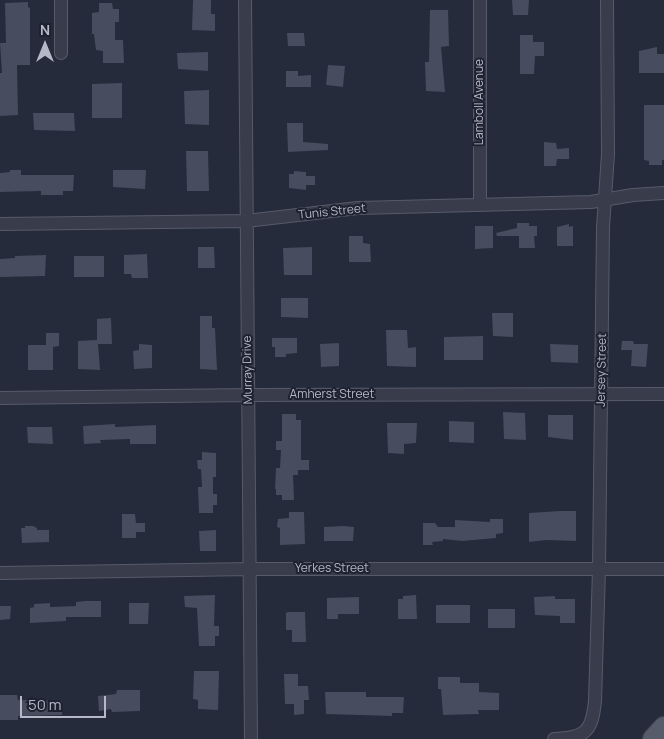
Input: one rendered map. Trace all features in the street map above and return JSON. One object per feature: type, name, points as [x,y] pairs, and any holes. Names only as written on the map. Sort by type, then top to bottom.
[{"type":"main road","points":[[653,739],[664,727]]},
{"type":"street","points":[[61,0],[61,54]]},
{"type":"street","name":"Murray Drive","points":[[245,0],[251,739]]},
{"type":"street","name":"Lamboll Avenue","points":[[480,0],[480,205]]},
{"type":"street","name":"Jersey Street","points":[[554,739],[565,739],[580,735],[590,728],[594,709],[599,569],[604,199],[608,154],[607,0]]},
{"type":"street","name":"Tunis Street","points":[[0,224],[246,221],[358,208],[591,202],[633,195],[664,193]]},
{"type":"street","name":"Amherst Street","points":[[0,398],[248,395],[664,394]]},
{"type":"street","name":"Yerkes Street","points":[[0,573],[250,569],[664,568]]},
{"type":"building","points":[[193,0],[211,0],[211,14],[215,14],[215,31],[192,30]]},
{"type":"building","points":[[512,0],[529,0],[528,15],[513,15]]},
{"type":"building","points":[[28,2],[28,7],[30,8],[30,65],[17,65],[18,115],[0,116],[0,73],[2,73],[0,43],[6,43],[5,3]]},
{"type":"building","points":[[99,3],[112,3],[113,9],[119,9],[119,22],[115,22],[115,40],[123,40],[124,63],[103,63],[103,51],[96,50],[94,34],[92,34],[92,13],[99,12]]},
{"type":"building","points":[[430,10],[448,10],[449,46],[441,47],[445,92],[426,91],[425,62],[429,62]]},
{"type":"building","points":[[287,33],[304,33],[305,46],[288,46]]},
{"type":"building","points":[[520,35],[533,35],[533,42],[544,42],[544,56],[535,56],[534,74],[520,74]]},
{"type":"building","points":[[657,47],[657,54],[664,54],[664,73],[639,73],[639,51]]},
{"type":"building","points":[[208,52],[208,71],[178,69],[177,53]]},
{"type":"building","points":[[328,65],[345,66],[343,87],[326,85]]},
{"type":"building","points":[[286,71],[298,71],[298,76],[311,75],[311,87],[286,87]]},
{"type":"building","points":[[122,83],[122,118],[92,118],[92,84]]},
{"type":"building","points":[[209,90],[209,125],[185,124],[184,91]]},
{"type":"building","points":[[644,105],[664,105],[664,160],[662,160],[662,165],[649,165],[649,161],[644,160]]},
{"type":"building","points":[[33,113],[74,113],[75,131],[34,130]]},
{"type":"building","points":[[287,123],[303,123],[303,142],[328,144],[328,150],[288,152]]},
{"type":"building","points":[[544,142],[556,143],[557,149],[569,148],[569,159],[557,159],[556,166],[544,166]]},
{"type":"building","points":[[186,151],[208,151],[209,191],[187,191]]},
{"type":"building","points":[[10,170],[21,170],[21,175],[74,175],[73,191],[63,191],[63,195],[41,195],[41,191],[0,192],[0,173],[10,172]]},
{"type":"building","points":[[113,170],[146,170],[145,189],[113,187]]},
{"type":"building","points":[[294,171],[306,172],[306,176],[315,176],[315,185],[306,185],[306,190],[289,188],[289,174],[294,174]]},
{"type":"building","points":[[517,223],[529,223],[529,226],[537,226],[537,236],[534,236],[535,248],[519,248],[519,236],[497,236],[496,233],[517,228]]},
{"type":"building","points":[[569,224],[569,227],[573,226],[573,246],[557,246],[557,227]]},
{"type":"building","points":[[475,226],[493,226],[493,248],[475,249]]},
{"type":"building","points":[[349,236],[363,236],[363,243],[370,244],[371,262],[349,262]]},
{"type":"building","points":[[198,247],[214,247],[215,268],[198,268]]},
{"type":"building","points":[[312,247],[312,275],[284,275],[283,248]]},
{"type":"building","points":[[147,254],[148,278],[132,278],[131,274],[124,274],[124,255]]},
{"type":"building","points":[[46,255],[45,276],[0,277],[0,259],[15,258],[15,256]]},
{"type":"building","points":[[74,256],[104,256],[104,277],[74,277]]},
{"type":"building","points":[[281,298],[308,298],[308,318],[281,317]]},
{"type":"building","points":[[492,313],[513,313],[513,337],[493,336]]},
{"type":"building","points":[[200,316],[212,316],[212,328],[215,328],[217,370],[200,369]]},
{"type":"building","points":[[111,318],[112,344],[98,344],[100,370],[78,369],[78,341],[97,340],[97,319]]},
{"type":"building","points":[[386,330],[407,330],[408,348],[416,347],[416,367],[387,366]]},
{"type":"building","points":[[46,333],[59,333],[59,346],[53,347],[53,370],[28,370],[28,345],[46,345]]},
{"type":"building","points":[[483,336],[483,360],[444,360],[444,337]]},
{"type":"building","points":[[272,338],[297,338],[297,353],[286,354],[286,357],[275,357],[275,347],[272,347]]},
{"type":"building","points":[[622,341],[633,341],[634,344],[648,344],[646,367],[631,366],[632,350],[621,350]]},
{"type":"building","points":[[339,343],[339,366],[321,367],[320,344]]},
{"type":"building","points":[[139,344],[152,345],[152,368],[134,369],[133,351],[139,350]]},
{"type":"building","points":[[550,344],[578,345],[578,363],[551,362]]},
{"type":"building","points":[[503,412],[525,413],[526,440],[504,439]]},
{"type":"building","points":[[282,414],[296,414],[296,420],[301,420],[301,460],[309,460],[309,470],[298,470],[298,475],[293,475],[294,500],[282,500],[282,495],[276,495],[275,489],[276,468],[280,468],[281,450],[276,450],[276,441],[282,441]]},
{"type":"building","points":[[548,415],[573,415],[573,440],[548,437]]},
{"type":"building","points":[[449,421],[474,422],[474,443],[449,442]]},
{"type":"building","points":[[387,423],[417,423],[416,443],[404,444],[404,454],[388,453]]},
{"type":"building","points":[[115,424],[115,427],[156,425],[156,444],[130,444],[130,439],[100,440],[101,443],[84,444],[83,426]]},
{"type":"building","points":[[27,427],[52,427],[53,444],[28,443]]},
{"type":"building","points":[[202,452],[216,453],[216,477],[213,477],[213,494],[217,494],[217,505],[213,505],[213,513],[199,513],[198,487],[202,487],[201,469],[198,469],[197,460],[202,460]]},
{"type":"building","points":[[576,511],[576,541],[546,540],[529,542],[529,513]]},
{"type":"building","points":[[289,512],[304,512],[305,544],[280,545],[280,528],[277,527],[278,519],[289,518]]},
{"type":"building","points":[[122,514],[135,514],[136,523],[145,523],[145,532],[136,532],[136,538],[122,538]]},
{"type":"building","points":[[490,519],[503,519],[503,533],[496,534],[496,538],[462,541],[443,539],[443,541],[432,542],[433,545],[423,545],[423,523],[435,523],[438,527],[455,527],[455,520],[490,522]]},
{"type":"building","points":[[25,526],[33,526],[37,530],[49,530],[49,542],[22,543],[21,528],[25,528]]},
{"type":"building","points":[[324,527],[354,527],[353,541],[324,541]]},
{"type":"building","points":[[216,530],[216,551],[200,551],[199,531]]},
{"type":"building","points":[[215,595],[214,626],[219,626],[219,636],[215,636],[215,646],[199,646],[197,608],[185,607],[184,596]]},
{"type":"building","points":[[416,595],[417,619],[398,619],[398,599],[403,599],[403,596]]},
{"type":"building","points":[[555,596],[555,599],[575,599],[575,623],[560,623],[560,616],[535,615],[534,597]]},
{"type":"building","points":[[359,597],[359,614],[338,614],[338,619],[327,619],[327,598]]},
{"type":"building","points":[[101,601],[101,617],[66,617],[66,621],[30,623],[30,608],[34,607],[34,604],[50,603],[50,607],[76,606],[76,602]]},
{"type":"building","points":[[129,603],[149,603],[148,624],[129,624]]},
{"type":"building","points":[[436,605],[470,605],[470,623],[436,623]]},
{"type":"building","points":[[0,606],[11,606],[10,619],[0,620]]},
{"type":"building","points":[[488,609],[515,609],[515,628],[488,628]]},
{"type":"building","points":[[305,612],[306,642],[292,642],[292,630],[286,630],[286,613]]},
{"type":"building","points":[[194,671],[219,671],[218,710],[198,709],[198,700],[193,699]]},
{"type":"building","points":[[284,674],[298,674],[298,686],[308,686],[309,700],[304,700],[304,714],[294,715],[294,704],[285,704]]},
{"type":"building","points":[[438,677],[460,677],[460,683],[479,683],[479,692],[499,693],[499,710],[478,710],[479,714],[443,715],[441,689],[438,689]]},
{"type":"building","points":[[117,690],[140,690],[140,711],[112,712],[111,709],[99,711],[98,696],[116,694]]},
{"type":"building","points":[[325,692],[366,692],[366,697],[404,697],[403,713],[392,713],[392,716],[326,714]]},
{"type":"building","points":[[0,695],[17,695],[18,700],[62,701],[62,715],[18,716],[18,720],[0,720]]}]
